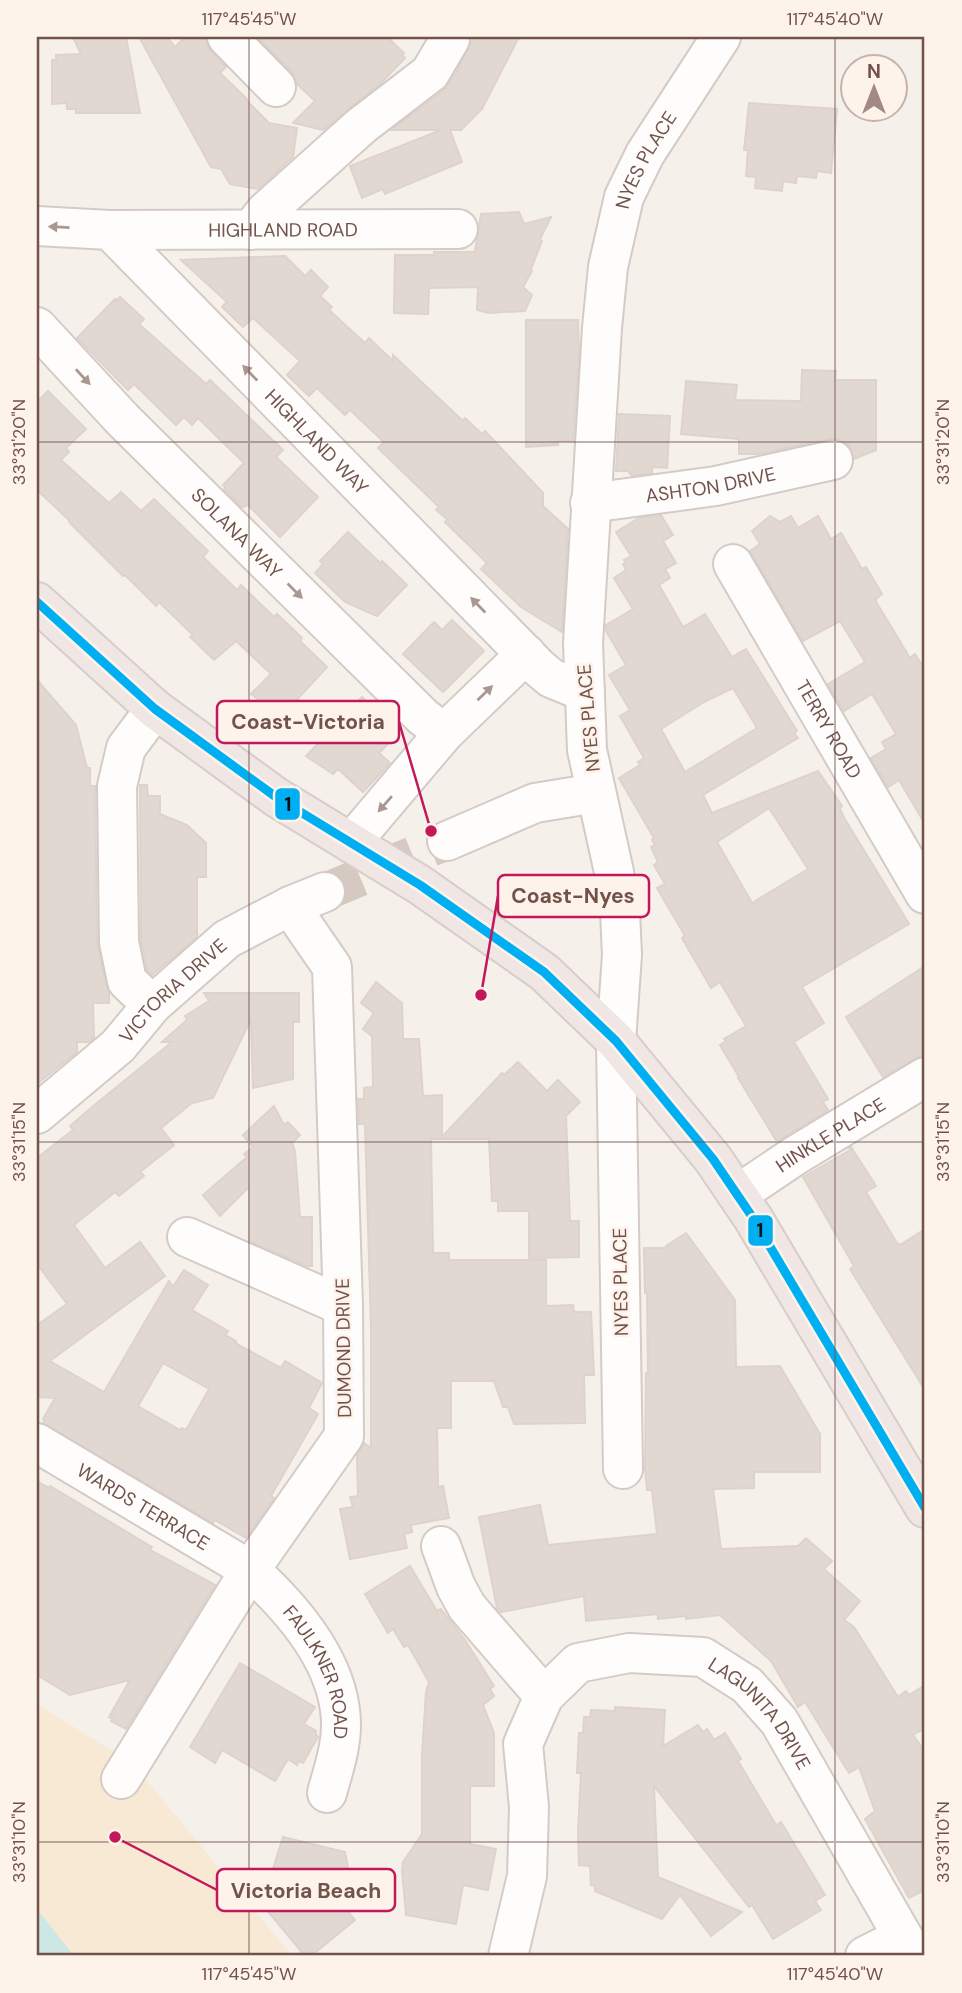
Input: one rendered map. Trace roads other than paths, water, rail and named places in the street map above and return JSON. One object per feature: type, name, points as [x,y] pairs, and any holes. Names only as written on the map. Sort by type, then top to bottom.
[{"type":"highway","points":[[37,602],[155,709],[276,797],[430,892],[544,972],[616,1041],[713,1159],[738,1194],[916,1470],[925,1508]]},
{"type":"street","points":[[227,37],[276,88]]},
{"type":"street","name":"NYES PLACE","points":[[623,1469],[616,1041],[622,956],[620,912],[614,872],[587,750],[583,643],[603,311],[613,235],[624,197],[645,154],[721,37]]},
{"type":"street","points":[[251,230],[265,212],[361,126],[430,73],[450,39]]},
{"type":"street","points":[[37,226],[110,230]]},
{"type":"street","name":"HIGHLAND ROAD","points":[[110,230],[458,229]]},
{"type":"street","name":"HIGHLAND WAY","points":[[110,230],[526,654],[551,678],[585,692]]},
{"type":"street","name":"SOLANA WAY","points":[[37,327],[133,430],[423,717],[444,733]]},
{"type":"street","name":"ASHTON DRIVE","points":[[590,503],[716,486],[833,460]]},
{"type":"street","name":"TERRY ROAD","points":[[733,564],[925,894]]},
{"type":"street","points":[[351,843],[444,733],[526,654]]},
{"type":"street","points":[[152,1005],[127,981],[119,942],[117,786],[126,748],[155,709]]},
{"type":"street","points":[[447,841],[535,803],[596,793]]},
{"type":"street","name":"VICTORIA DRIVE","points":[[37,1114],[118,1046],[152,1005],[227,939],[308,899]]},
{"type":"street","name":"DUMOND DRIVE","points":[[121,1779],[250,1570],[344,1436],[343,1306],[332,967],[308,899]]},
{"type":"street","name":"HINKLE PLACE","points":[[738,1194],[796,1155],[925,1077]]},
{"type":"street","points":[[187,1237],[343,1306]]},
{"type":"street","name":"WARDS TERRACE","points":[[37,1443],[250,1570]]},
{"type":"street","points":[[441,1546],[456,1587],[467,1607],[544,1696]]},
{"type":"street","name":"FAULKNER ROAD","points":[[250,1570],[279,1596],[312,1640],[327,1668],[341,1723],[339,1747],[327,1793]]},
{"type":"street","name":"LAGUNITA DRIVE","points":[[508,1956],[527,1876],[529,1826],[523,1744],[544,1696],[578,1663],[629,1653],[703,1657],[747,1685],[779,1721],[908,1947],[865,1956]]},
{"type":"water","points":[[37,1909],[74,1956],[37,1956]]},
{"type":"tunnel","points":[[325,892],[447,841]]},
{"type":"place","name":"Coast-Victoria","points":[[431,831]]},
{"type":"place","name":"Coast-Nyes","points":[[481,995]]},
{"type":"place","name":"Victoria Beach","points":[[115,1837]]}]
